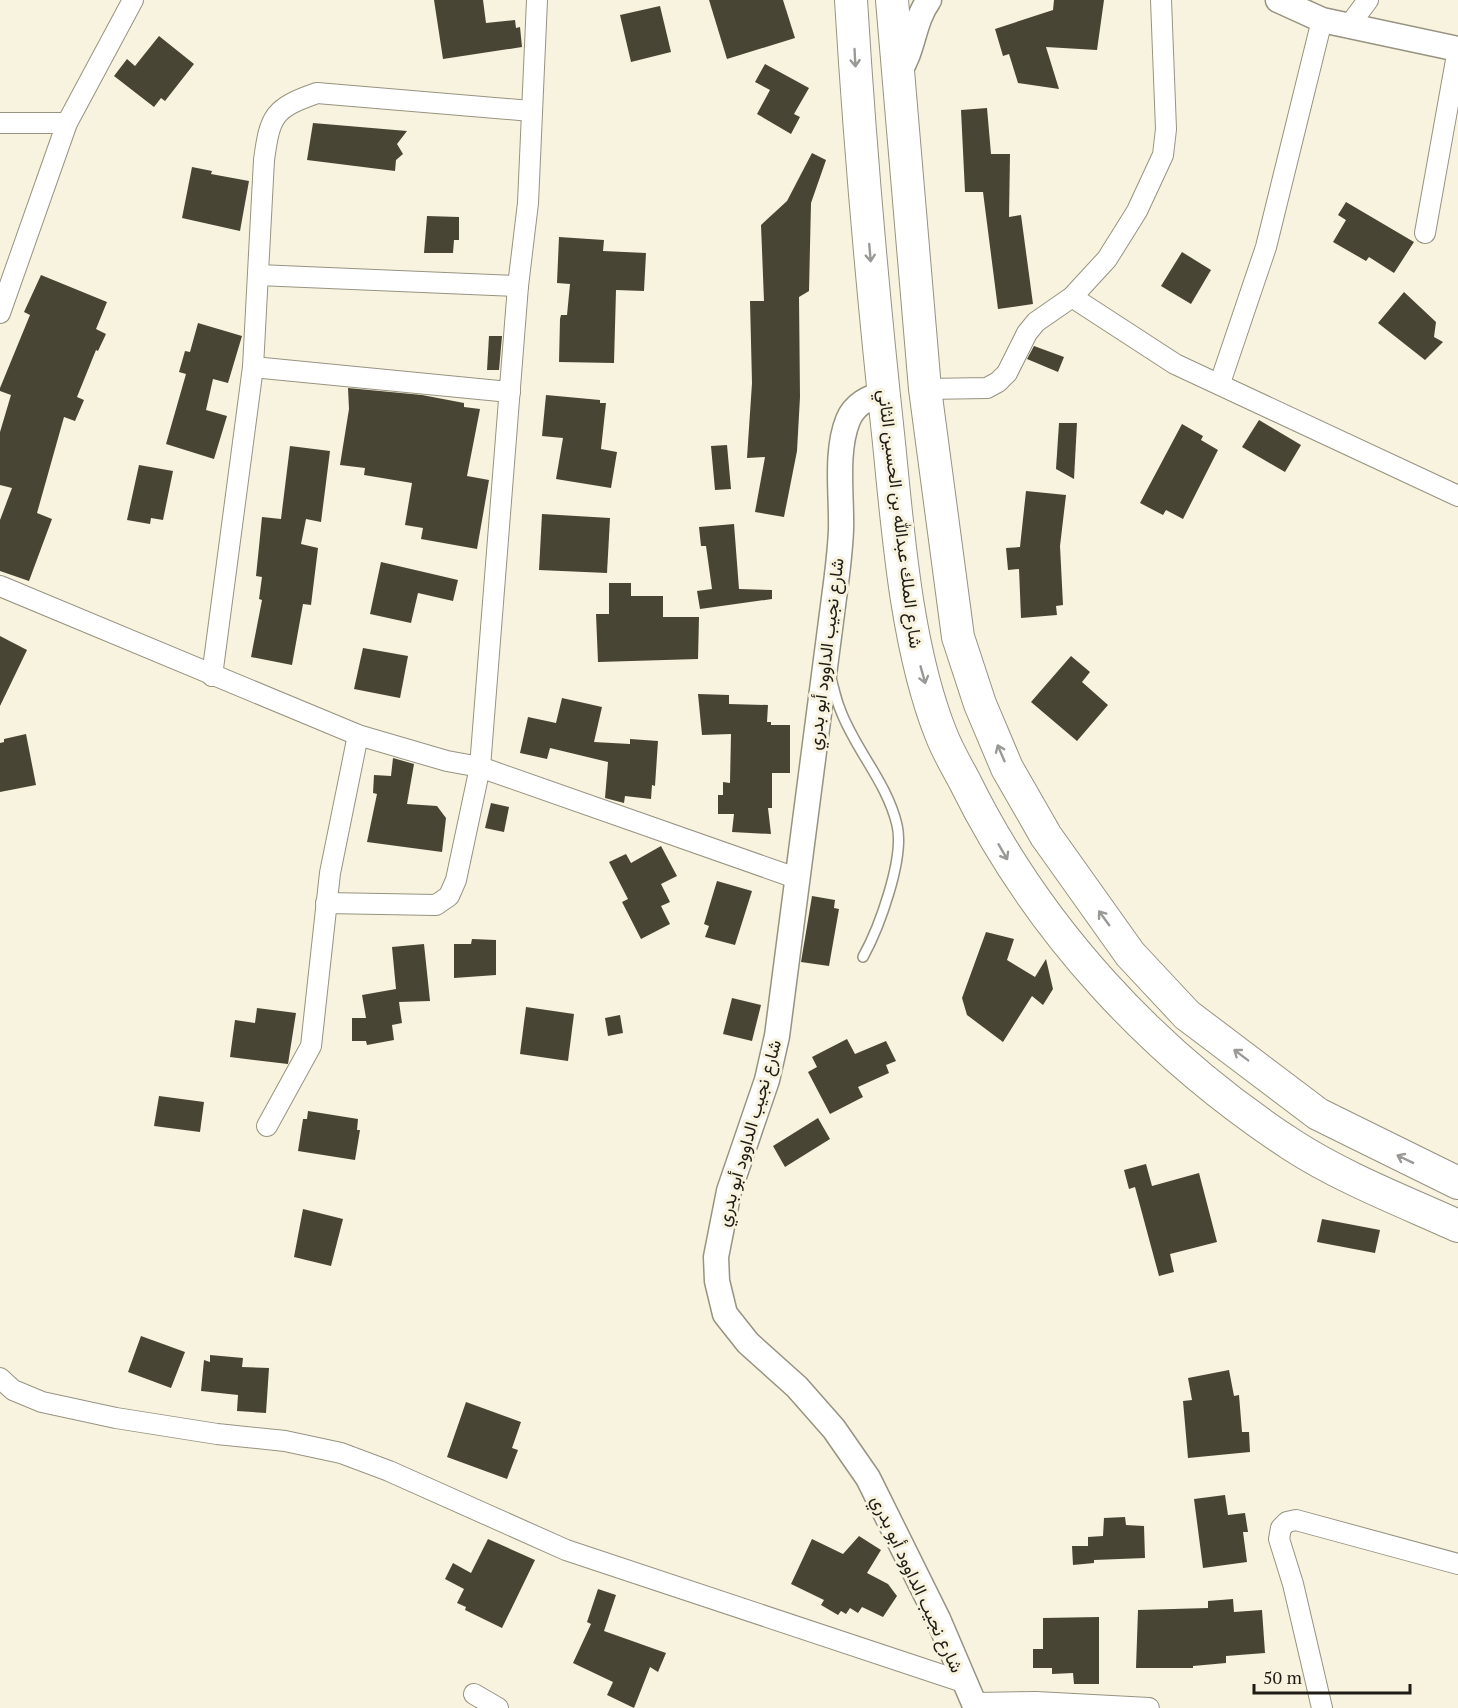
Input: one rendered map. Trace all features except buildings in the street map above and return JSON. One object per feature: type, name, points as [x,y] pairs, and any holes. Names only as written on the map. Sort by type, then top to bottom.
[{"type":"highway","name":"شارع الملك عبدالله بن الحسين الثاني","points":[[851,0],[859,130],[897,528],[918,658],[940,734],[976,807],[1009,862],[1053,924],[1107,990],[1169,1052],[1243,1111],[1295,1147],[1458,1227]]},
{"type":"highway","points":[[892,0],[925,389],[958,637],[980,704],[1007,768],[1046,836],[1130,954],[1187,1015],[1317,1114],[1458,1183]]},
{"type":"street","points":[[0,313],[67,123],[133,0]]},
{"type":"street","points":[[326,903],[436,905],[445,901],[456,880],[480,767],[518,286],[528,203],[537,0]]},
{"type":"street","points":[[899,72],[909,55],[919,17],[929,0]]},
{"type":"street","points":[[925,389],[987,388],[998,382],[1007,373],[1027,333],[1036,322],[1072,297],[1107,259],[1137,211],[1163,155],[1166,129],[1161,0]]},
{"type":"street","points":[[1278,0],[1322,20],[1458,49],[1425,233]]},
{"type":"street","points":[[1348,27],[1368,0]]},
{"type":"street","points":[[1220,383],[1266,247],[1322,20]]},
{"type":"street","points":[[212,676],[253,367],[267,135],[274,117],[289,103],[317,93],[531,111]]},
{"type":"street","points":[[0,123],[67,123]]},
{"type":"street","points":[[258,275],[518,286]]},
{"type":"street","points":[[1072,297],[1174,364],[1220,383],[1458,496]]},
{"type":"street","points":[[253,367],[510,392]]},
{"type":"street","name":"شارع نجيب الداوود أبو بدري","points":[[884,394],[871,397],[858,406],[848,419],[843,439],[841,533],[777,1036],[767,1080],[729,1191],[716,1257],[717,1281],[725,1314],[748,1343],[797,1387],[834,1430],[868,1478],[938,1619],[975,1706]]},
{"type":"street","points":[[0,586],[358,735],[480,767],[796,878]]},
{"type":"street","points":[[267,1126],[311,1046],[326,903],[358,735]]},
{"type":"street","points":[[0,1378],[13,1390],[42,1402],[116,1418],[217,1434],[285,1441],[341,1453],[388,1471],[566,1550],[963,1682]]},
{"type":"street","points":[[1322,1708],[1293,1584],[1279,1539],[1281,1528],[1296,1520],[1458,1564]]},
{"type":"street","points":[[474,1694],[498,1708]]},
{"type":"street","points":[[975,1706],[1036,1702],[1149,1708]]},
{"type":"lane","points":[[825,659],[840,711],[888,798],[898,827],[889,892],[876,934],[862,957]]}]
